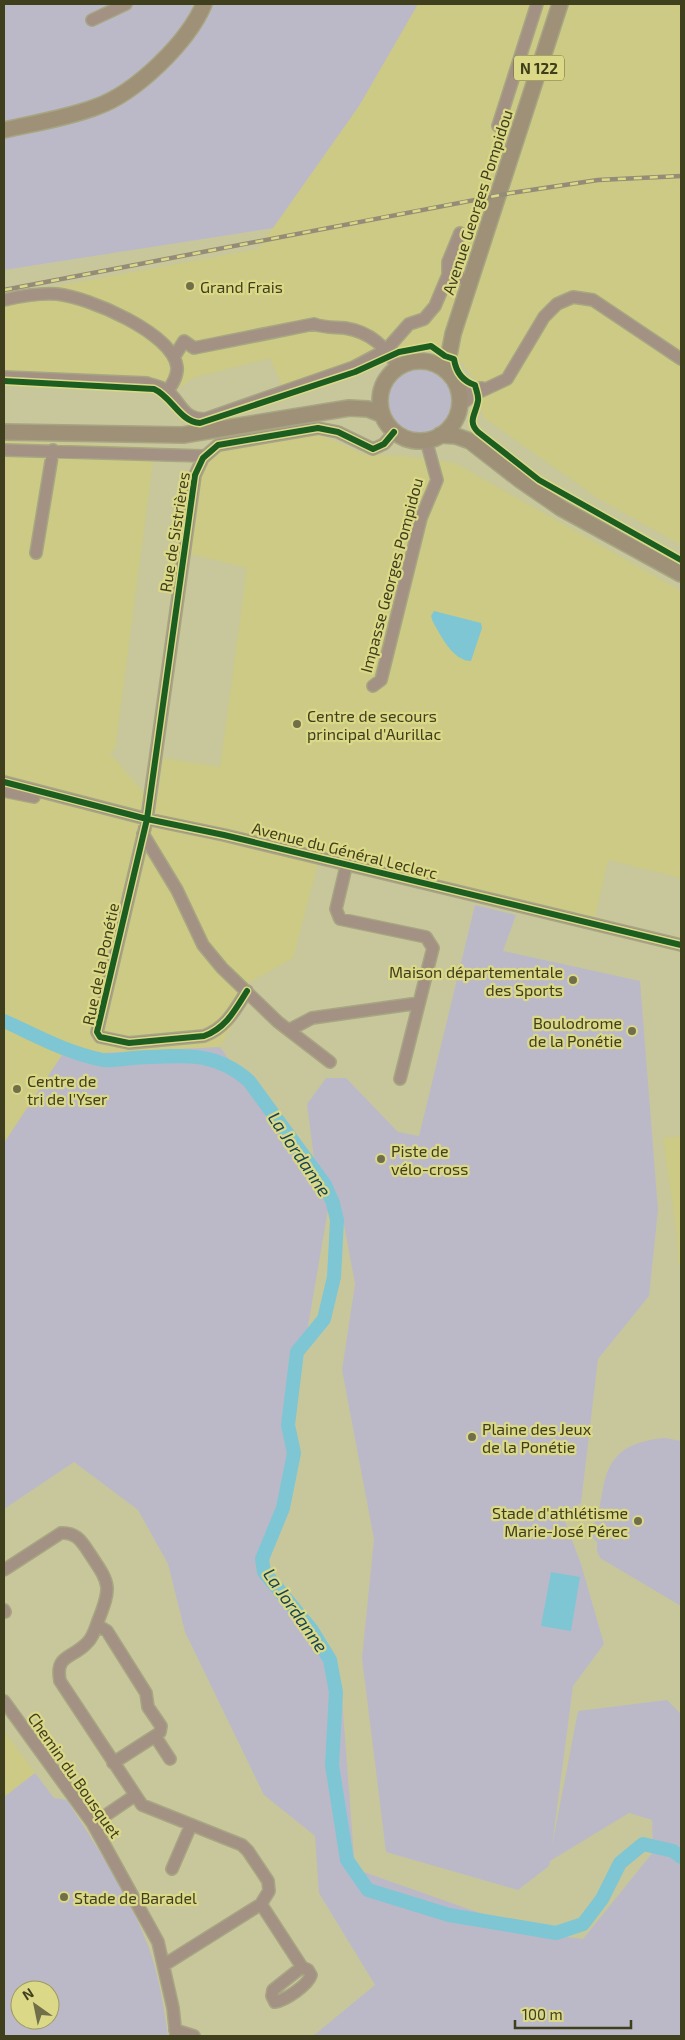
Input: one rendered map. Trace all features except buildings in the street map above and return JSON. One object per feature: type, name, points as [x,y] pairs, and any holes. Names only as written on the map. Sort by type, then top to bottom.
[{"type":"main road","points":[[4,130],[67,116],[114,99],[132,87],[176,47],[191,30],[204,4]]},
{"type":"main road","name":"Avenue Georges Pompidou","points":[[454,381],[448,360],[453,334],[560,4]]},
{"type":"main road","name":"Avenue Georges Pompidou","points":[[428,362],[441,354],[453,334]]},
{"type":"main road","points":[[470,441],[464,432],[458,410],[454,381],[442,368],[428,362],[412,362],[391,373],[381,389],[379,401],[381,414],[394,432],[409,439],[456,436],[470,441],[519,479],[561,508],[681,574]]},
{"type":"main road","points":[[349,408],[381,389]]},
{"type":"main road","points":[[6,431],[183,435],[349,408],[368,409],[381,414]]},
{"type":"main road","points":[[433,438],[451,426],[458,410]]},
{"type":"street","points":[[92,20],[126,4]]},
{"type":"street","name":"Avenue Georges Pompidou","points":[[498,126],[538,4]]},
{"type":"street","points":[[514,75],[535,81]]},
{"type":"street","points":[[4,377],[147,383],[167,392],[188,415],[195,419],[205,419],[354,367],[386,350],[409,324],[424,319],[435,306],[448,275],[448,262],[460,233]]},
{"type":"street","points":[[448,275],[470,281]]},
{"type":"street","points":[[4,300],[37,294],[78,298],[130,320],[160,341],[174,356],[178,368],[175,379],[167,392]]},
{"type":"street","points":[[458,410],[475,394],[507,379],[544,317],[557,304],[573,297],[593,300],[681,359]]},
{"type":"street","points":[[174,356],[184,341],[194,348],[307,324],[360,332],[371,337],[386,350],[398,368]]},
{"type":"street","points":[[454,381],[471,390],[494,386]]},
{"type":"street","name":"Rue de Sistrières","points":[[147,819],[195,475],[204,456],[218,445],[227,442],[318,428],[328,428],[370,448],[378,448],[394,432]]},
{"type":"street","name":"Impasse Georges Pompidou","points":[[374,686],[381,680],[421,518],[437,480],[433,438]]},
{"type":"street","points":[[4,450],[204,456]]},
{"type":"street","points":[[36,553],[52,450]]},
{"type":"street","name":"Avenue du Général Leclerc","points":[[4,782],[88,802],[94,806],[147,819],[224,835],[681,945]]},
{"type":"street","name":"Avenue du Général Leclerc","points":[[4,791],[83,808],[94,806]]},
{"type":"street","name":"Avenue du Général Leclerc","points":[[147,819],[161,827],[681,953]]},
{"type":"street","name":"Rue de la Ponétie","points":[[147,819],[97,1026],[100,1037],[129,1043],[204,1036],[215,1032],[226,1022],[247,991]]},
{"type":"street","points":[[143,834],[177,890],[203,945],[222,968],[288,1030],[330,1062]]},
{"type":"street","points":[[345,871],[336,909],[340,919],[426,937],[433,948],[400,1079]]},
{"type":"street","points":[[288,1030],[312,1018],[419,1003]]},
{"type":"street","points":[[4,1570],[61,1533],[70,1532],[80,1539],[105,1576],[108,1596],[92,1638],[85,1646],[62,1660],[58,1668],[60,1681],[134,1796],[142,1805],[242,1844],[268,1881],[269,1891],[261,1904],[164,1965]]},
{"type":"street","points":[[97,1625],[107,1631],[146,1693],[148,1707],[161,1726],[160,1732],[155,1736],[113,1763]]},
{"type":"street","name":"Chemin du Bousquet","points":[[4,1701],[93,1824],[158,1942],[164,1965],[175,2033]]},
{"type":"street","points":[[155,1736],[170,1759]]},
{"type":"street","points":[[93,1824],[134,1796]]},
{"type":"street","points":[[172,1869],[191,1825]]},
{"type":"street","points":[[261,1904],[302,1967]]},
{"type":"street","points":[[175,2033],[194,2036]]},
{"type":"shaded area","points":[[4,4],[418,4],[359,106],[273,228],[4,270]]},
{"type":"shaded area","points":[[418,4],[681,4],[681,545],[599,499],[483,417],[475,380],[459,359],[434,344],[400,350],[283,388],[270,358],[193,378],[175,391],[4,384],[4,296],[258,249],[359,106]]},
{"type":"shaded area","points":[[426,367],[438,373],[447,382],[453,394],[451,414],[443,425],[426,435],[412,435],[395,425],[387,414],[385,394],[395,377],[406,369]]},
{"type":"shaded area","points":[[317,433],[363,454],[405,456],[455,463],[681,591],[681,878],[608,860],[595,917],[321,853],[293,958],[245,985],[247,1000],[220,1047],[62,1055],[4,1143],[4,441],[155,447],[115,750],[109,752],[145,794],[158,795],[163,758],[220,767],[247,568],[190,554],[205,451]]},
{"type":"shaded area","points":[[475,905],[516,915],[503,951],[640,981],[658,1210],[649,1296],[598,1359],[581,1503],[563,1516],[581,1564],[604,1644],[573,1686],[552,1846],[578,1711],[667,1700],[681,1714],[681,2036],[313,2036],[375,1985],[319,1893],[315,1836],[264,1795],[185,1632],[168,1564],[138,1510],[74,1462],[4,1509],[4,1143],[62,1055],[220,1047],[330,1198],[307,1332],[294,1355],[285,1423],[291,1454],[284,1493],[264,1536],[261,1571],[341,1685],[355,1869],[537,1933],[583,1939],[653,1852],[652,1820],[629,1813],[550,1861],[549,1866],[518,1890],[386,1852],[362,1658],[374,1539],[342,1370],[355,1284],[340,1203],[315,1167],[307,1104],[326,1078],[346,1078],[398,1132],[419,1136]]},
{"type":"shaded area","points":[[681,1136],[681,1267],[678,1264],[677,1236],[663,1138]]},
{"type":"shaded area","name":"Stade d'athlétisme Marie-José Pérec","points":[[665,1438],[681,1441],[681,1606],[600,1558],[597,1551],[597,1542],[592,1536],[605,1479],[617,1456],[629,1447],[639,1443]]},
{"type":"shaded area","points":[[4,1731],[35,1773],[4,1797]]},
{"type":"shaded area","name":"Stade de Baradel","points":[[35,1773],[54,1798],[67,1800],[125,1894],[151,1954],[157,1974],[168,2036],[4,2036],[4,1797]]},
{"type":"water","points":[[434,611],[481,623],[482,628],[471,661],[459,657],[448,647],[433,622],[431,616]]},
{"type":"water","points":[[551,1572],[580,1577],[571,1631],[541,1626]]},
{"type":"waterway","name":"La Jordanne","points":[[4,1021],[65,1049],[103,1060],[165,1056],[194,1057],[208,1059],[236,1071],[249,1081],[325,1185],[333,1203],[337,1220],[334,1277],[324,1319],[297,1352],[288,1425],[294,1453],[283,1508],[262,1559],[264,1572],[311,1629],[330,1660],[336,1692],[332,1765],[347,1860],[368,1890],[449,1915],[556,1933],[583,1924],[602,1899],[620,1863],[643,1844],[673,1851],[681,1857]]},
{"type":"railway","points":[[4,290],[511,193],[598,180],[681,176]]},
{"type":"cycle path","points":[[4,381],[154,389],[166,398],[181,414],[193,422],[200,423],[355,372],[399,352],[431,346],[445,356],[454,359],[460,375],[475,385],[478,399],[473,424],[478,432],[539,480],[681,560]]},
{"type":"cycle path","points":[[247,991],[224,1023],[212,1033],[204,1036],[129,1043],[100,1037],[97,1032],[147,819],[195,475],[203,458],[218,445],[318,428],[338,432],[373,449],[384,444],[394,432]]},
{"type":"cycle path","points":[[4,782],[147,819],[224,835],[681,945]]},
{"type":"place","name":"Grand Frais","points":[[190,286]]},
{"type":"place","name":"Centre de secours principal d'Aurillac","points":[[297,724]]},
{"type":"place","name":"Maison départementale des Sports","points":[[573,980]]},
{"type":"place","name":"Boulodrome de la Ponétie","points":[[632,1031]]},
{"type":"place","name":"Centre de tri de l'Yser","points":[[17,1089]]},
{"type":"place","name":"Piste de vélo-cross","points":[[381,1159]]},
{"type":"place","name":"Plaine des Jeux de la Ponétie","points":[[472,1437]]},
{"type":"place","name":"Stade d'athlétisme Marie-José Pérec","points":[[638,1521]]},
{"type":"place","name":"Stade de Baradel","points":[[64,1897]]}]
